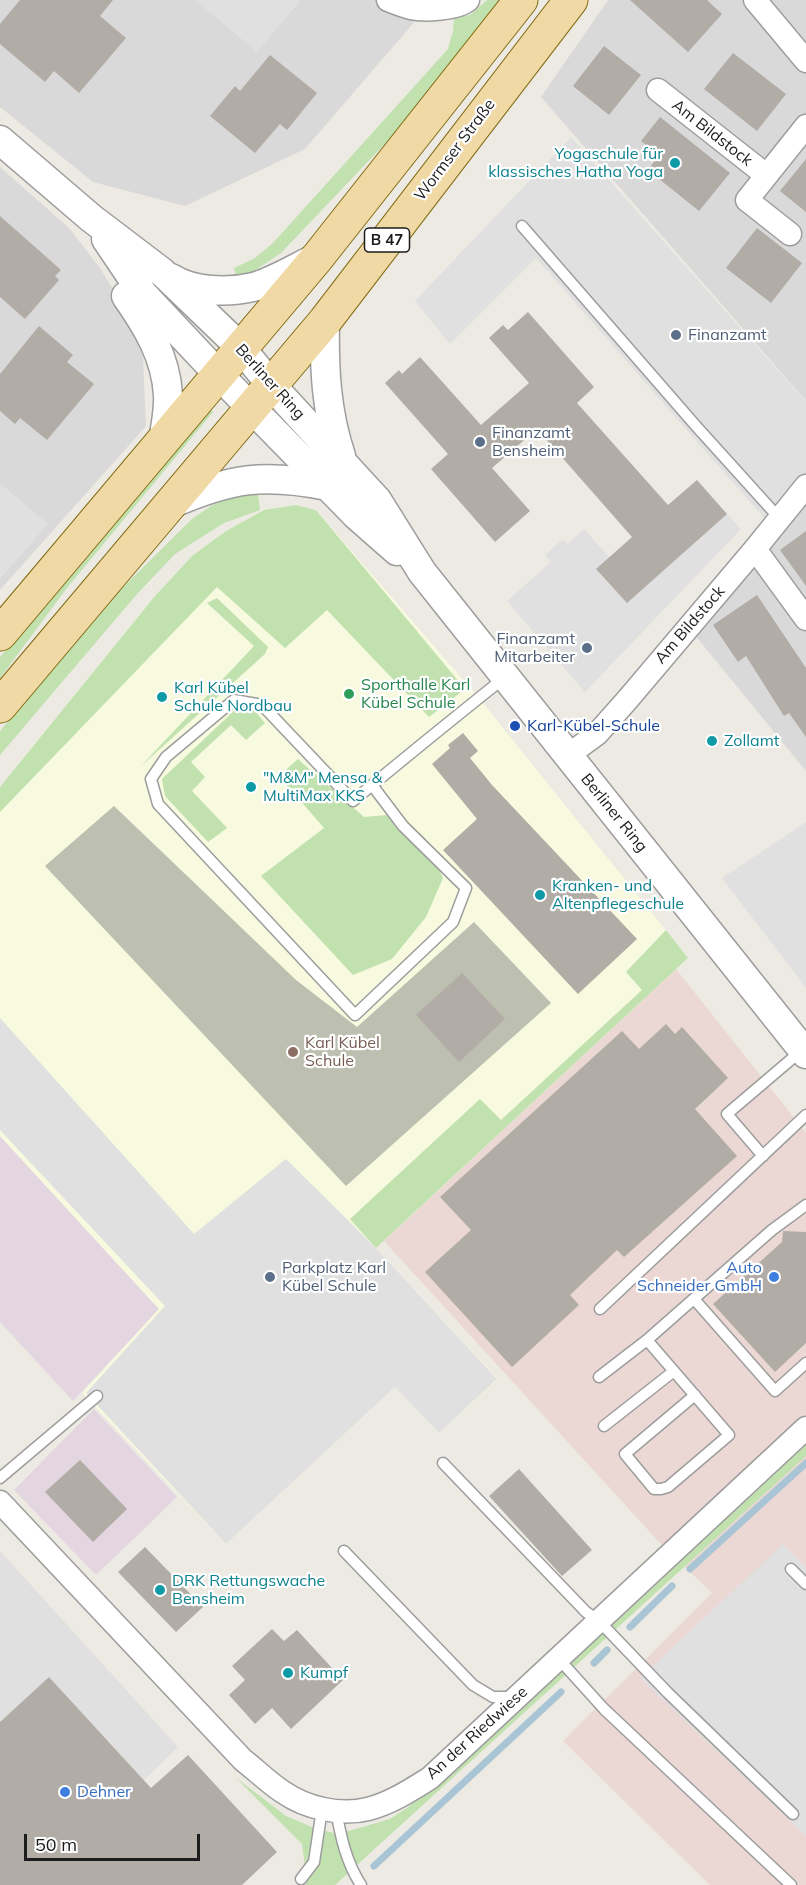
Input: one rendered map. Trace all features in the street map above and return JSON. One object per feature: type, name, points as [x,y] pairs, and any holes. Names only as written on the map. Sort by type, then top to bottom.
[{"type":"main road","name":"B 47","points":[[0,634],[317,258],[521,0]]},
{"type":"main road","name":"Wormser Straße","points":[[262,397],[325,321],[571,0]]},
{"type":"main road","name":"B 47","points":[[0,706],[262,397]]},
{"type":"street","points":[[388,0],[413,9],[440,9],[464,4],[468,0]]},
{"type":"street","points":[[755,0],[806,62]]},
{"type":"street","name":"Am Bildstock","points":[[658,90],[766,175]]},
{"type":"street","name":"Am Bildstock","points":[[790,234],[747,200],[806,126]]},
{"type":"street","name":"Berliner Ring","points":[[0,140],[91,218],[162,272],[241,348],[262,397],[328,486],[356,515],[422,572]]},
{"type":"street","points":[[91,218],[106,266],[146,325],[158,349],[168,396],[163,442]]},
{"type":"street","name":"Berliner Ring","points":[[91,218],[143,294],[219,375],[262,397],[343,461],[376,500],[422,572],[804,1052]]},
{"type":"street","points":[[162,272],[180,284],[227,291],[254,287],[317,258]]},
{"type":"street","points":[[325,321],[324,361],[327,399],[343,461]]},
{"type":"street","points":[[171,504],[202,490],[236,481],[267,478],[328,486]]},
{"type":"street","name":"Am Bildstock","points":[[567,756],[597,734],[806,486]]},
{"type":"street","points":[[755,549],[806,619]]},
{"type":"street","name":"An der Riedwiese","points":[[0,1502],[243,1760],[283,1792],[302,1803],[329,1810],[367,1809],[400,1796],[430,1778],[806,1428]]},
{"type":"lane","points":[[522,226],[780,519]]},
{"type":"lane","points":[[372,785],[404,826],[466,888],[453,922],[355,1015],[158,804],[151,779],[166,757],[234,700],[243,700],[262,705],[353,801],[372,785],[505,678]]},
{"type":"lane","points":[[763,1156],[727,1114],[804,1052]]},
{"type":"lane","points":[[600,1309],[806,1115]]},
{"type":"lane","points":[[599,1377],[647,1340],[772,1230],[806,1205]]},
{"type":"lane","points":[[694,1299],[775,1391],[806,1362]]},
{"type":"lane","points":[[647,1340],[695,1395],[729,1435],[668,1487],[661,1490],[654,1489],[625,1454],[695,1395]]},
{"type":"lane","points":[[604,1426],[674,1371]]},
{"type":"lane","points":[[0,1478],[97,1396]]},
{"type":"lane","points":[[442,1463],[586,1612],[598,1620],[668,1693],[792,1814]]},
{"type":"lane","points":[[344,1551],[473,1685],[493,1697],[516,1697]]},
{"type":"lane","points":[[791,1569],[806,1584]]},
{"type":"lane","points":[[558,1658],[604,1709],[791,1885]]},
{"type":"lane","points":[[301,1879],[314,1862],[329,1810]]},
{"type":"lane","points":[[329,1810],[348,1860],[361,1885]]},
{"type":"shaded area","points":[[0,0],[442,0],[416,20],[305,149],[185,206],[93,182],[0,107]]},
{"type":"shaded area","points":[[195,0],[301,0],[257,52]]},
{"type":"shaded area","points":[[608,0],[806,0],[806,401],[541,97]]},
{"type":"shaded area","name":"Finanzamt","points":[[571,137],[806,402],[806,476],[764,518],[536,258],[450,344],[415,301]]},
{"type":"shaded area","points":[[0,167],[69,228],[100,268],[130,317],[143,357],[146,426],[0,590]]},
{"type":"shaded area","points":[[0,483],[48,524],[0,579]]},
{"type":"shaded area","points":[[806,483],[806,771],[685,623]]},
{"type":"shaded area","name":"Karl Kübel Schule","points":[[296,505],[316,510],[479,698],[688,958],[376,1248],[498,1379],[439,1433],[395,1387],[226,1544],[82,1393],[159,1309],[0,1136],[0,787],[155,596],[192,556],[226,531],[264,510]]},
{"type":"shaded area","name":"Finanzamt Mitarbeiter","points":[[727,514],[741,529],[585,692],[507,601],[551,562],[545,555],[563,539],[567,544],[584,529],[609,557],[597,569]]},
{"type":"shaded area","points":[[114,806],[296,980],[357,1027],[474,922],[551,1003],[346,1186],[45,866]]},
{"type":"shaded area","points":[[806,822],[806,988],[722,878]]},
{"type":"shaded area","points":[[676,969],[806,1133],[806,1885],[710,1885],[563,1741],[712,1593],[660,1543],[384,1241]]},
{"type":"shaded area","name":"Parkplatz Karl Kübel Schule","points":[[0,1018],[194,1234],[286,1159],[376,1248],[497,1379],[439,1433],[395,1387],[226,1544],[86,1393],[165,1306],[0,1130]]},
{"type":"shaded area","points":[[0,1136],[159,1309],[73,1401],[0,1322]]},
{"type":"shaded area","points":[[94,1409],[177,1497],[96,1575],[14,1490]]},
{"type":"shaded area","points":[[783,1544],[806,1568],[806,1836],[640,1678]]},
{"type":"shaded area","points":[[0,1551],[178,1747],[144,1780],[49,1677],[0,1722]]},
{"type":"green space","points":[[487,0],[502,0],[398,130],[281,253],[254,271],[236,277],[234,268],[255,258],[273,243],[448,49],[454,18],[470,15]]},
{"type":"green space","points":[[209,409],[213,412],[67,588],[0,678],[0,657]]},
{"type":"green space","points":[[257,488],[260,510],[224,523],[175,554],[137,594],[0,755],[0,731],[105,605],[192,519],[211,506],[243,491]]},
{"type":"green space","points":[[296,505],[316,510],[465,689],[429,717],[327,610],[285,648],[217,587],[0,812],[0,787],[155,596],[192,556],[226,531],[264,510]]},
{"type":"green space","points":[[217,598],[268,647],[265,654],[141,766],[254,646],[207,603]]},
{"type":"green space","points":[[237,708],[255,711],[265,723],[246,740],[231,725],[191,762],[205,777],[192,791],[227,828],[208,842],[165,796],[162,779]]},
{"type":"green space","points":[[298,759],[364,817],[399,814],[425,838],[443,878],[426,917],[392,959],[353,975],[261,876],[324,828],[279,776]]},
{"type":"green space","points":[[666,930],[688,958],[376,1248],[350,1219],[480,1099],[501,1120],[642,990],[626,972]]},
{"type":"green space","points":[[806,1442],[806,1456],[335,1885],[305,1885],[307,1881],[302,1844],[235,1777],[286,1816],[314,1828],[338,1834],[390,1819],[407,1808]]},
{"type":"building","points":[[20,0],[113,0],[100,16],[126,38],[79,93],[54,71],[45,82],[0,44],[0,24]]},
{"type":"building","points":[[630,0],[707,0],[722,14],[688,52]]},
{"type":"building","points":[[604,46],[641,75],[609,115],[573,86]]},
{"type":"building","points":[[733,53],[786,94],[757,131],[704,89]]},
{"type":"building","points":[[270,55],[317,93],[287,130],[280,124],[255,153],[210,116],[235,86],[240,91]]},
{"type":"building","points":[[660,117],[730,173],[699,211],[648,170],[659,155],[641,141]]},
{"type":"building","points":[[806,159],[806,212],[780,191]]},
{"type":"building","points":[[0,216],[61,270],[55,276],[59,280],[25,319],[0,297]]},
{"type":"building","points":[[757,228],[802,263],[771,303],[726,268]]},
{"type":"building","name":"Finanzamt Bensheim","points":[[528,312],[594,387],[577,403],[668,505],[697,480],[727,514],[627,603],[596,569],[632,537],[537,429],[492,468],[530,511],[495,542],[431,469],[448,454],[385,383],[399,370],[402,374],[420,357],[481,425],[529,383],[489,338],[503,325],[508,330]]},
{"type":"building","points":[[39,326],[73,355],[67,362],[94,384],[47,440],[20,418],[15,424],[0,411],[0,374]]},
{"type":"building","points":[[806,531],[806,586],[780,550]]},
{"type":"building","points":[[757,595],[806,668],[806,737],[789,713],[784,716],[746,656],[738,662],[713,625]]},
{"type":"building","name":"Kranken- und Altenpflegeschule","points":[[463,733],[478,751],[470,758],[492,785],[637,939],[578,994],[443,850],[477,819],[432,764],[450,748],[448,745]]},
{"type":"building","points":[[462,973],[505,1019],[459,1062],[416,1015]]},
{"type":"building","points":[[666,1024],[675,1034],[682,1027],[728,1078],[695,1109],[737,1156],[624,1257],[617,1250],[570,1295],[579,1305],[512,1367],[425,1272],[471,1230],[440,1197],[622,1031],[639,1049]]},
{"type":"building","name":"Auto Schneider GmbH","points":[[783,1231],[806,1232],[806,1343],[775,1372],[713,1304],[782,1242]]},
{"type":"building","points":[[80,1460],[127,1509],[93,1542],[45,1492]]},
{"type":"building","points":[[519,1469],[592,1550],[562,1576],[489,1496]]},
{"type":"building","name":"DRK Rettungswache Bensheim","points":[[145,1547],[203,1607],[176,1632],[118,1572]]},
{"type":"building","name":"Kumpf","points":[[272,1629],[284,1641],[297,1630],[343,1680],[291,1729],[272,1708],[255,1724],[229,1695],[245,1680],[232,1666]]},
{"type":"building","name":"Dehner","points":[[49,1677],[151,1788],[188,1755],[277,1852],[242,1885],[0,1885],[0,1722]]},
{"type":"waterway","points":[[690,1569],[806,1463]]},
{"type":"waterway","points":[[630,1627],[672,1586]]},
{"type":"waterway","points":[[594,1663],[607,1650]]},
{"type":"waterway","points":[[374,1866],[561,1692]]},
{"type":"place","name":"Yogaschule für klassisches Hatha Yoga","points":[[675,163]]},
{"type":"place","name":"Finanzamt","points":[[676,335]]},
{"type":"place","name":"Finanzamt Bensheim","points":[[480,442]]},
{"type":"place","name":"Finanzamt Mitarbeiter","points":[[587,648]]},
{"type":"place","name":"Sporthalle Karl Kübel Schule","points":[[349,694]]},
{"type":"place","name":"Karl Kübel Schule Nordbau","points":[[162,697]]},
{"type":"place","name":"Karl-Kübel-Schule","points":[[515,726]]},
{"type":"place","name":"Zollamt","points":[[712,741]]},
{"type":"place","name":"\"M&M\" Mensa & MultiMax KKS","points":[[251,787]]},
{"type":"place","name":"Kranken- und Altenpflegeschule","points":[[540,895]]},
{"type":"place","name":"Karl Kübel Schule","points":[[293,1052]]},
{"type":"place","name":"Parkplatz Karl Kübel Schule","points":[[270,1277]]},
{"type":"place","name":"Auto Schneider GmbH","points":[[774,1277]]},
{"type":"place","name":"DRK Rettungswache Bensheim","points":[[160,1590]]},
{"type":"place","name":"Kumpf","points":[[288,1673]]},
{"type":"place","name":"Dehner","points":[[65,1792]]}]
